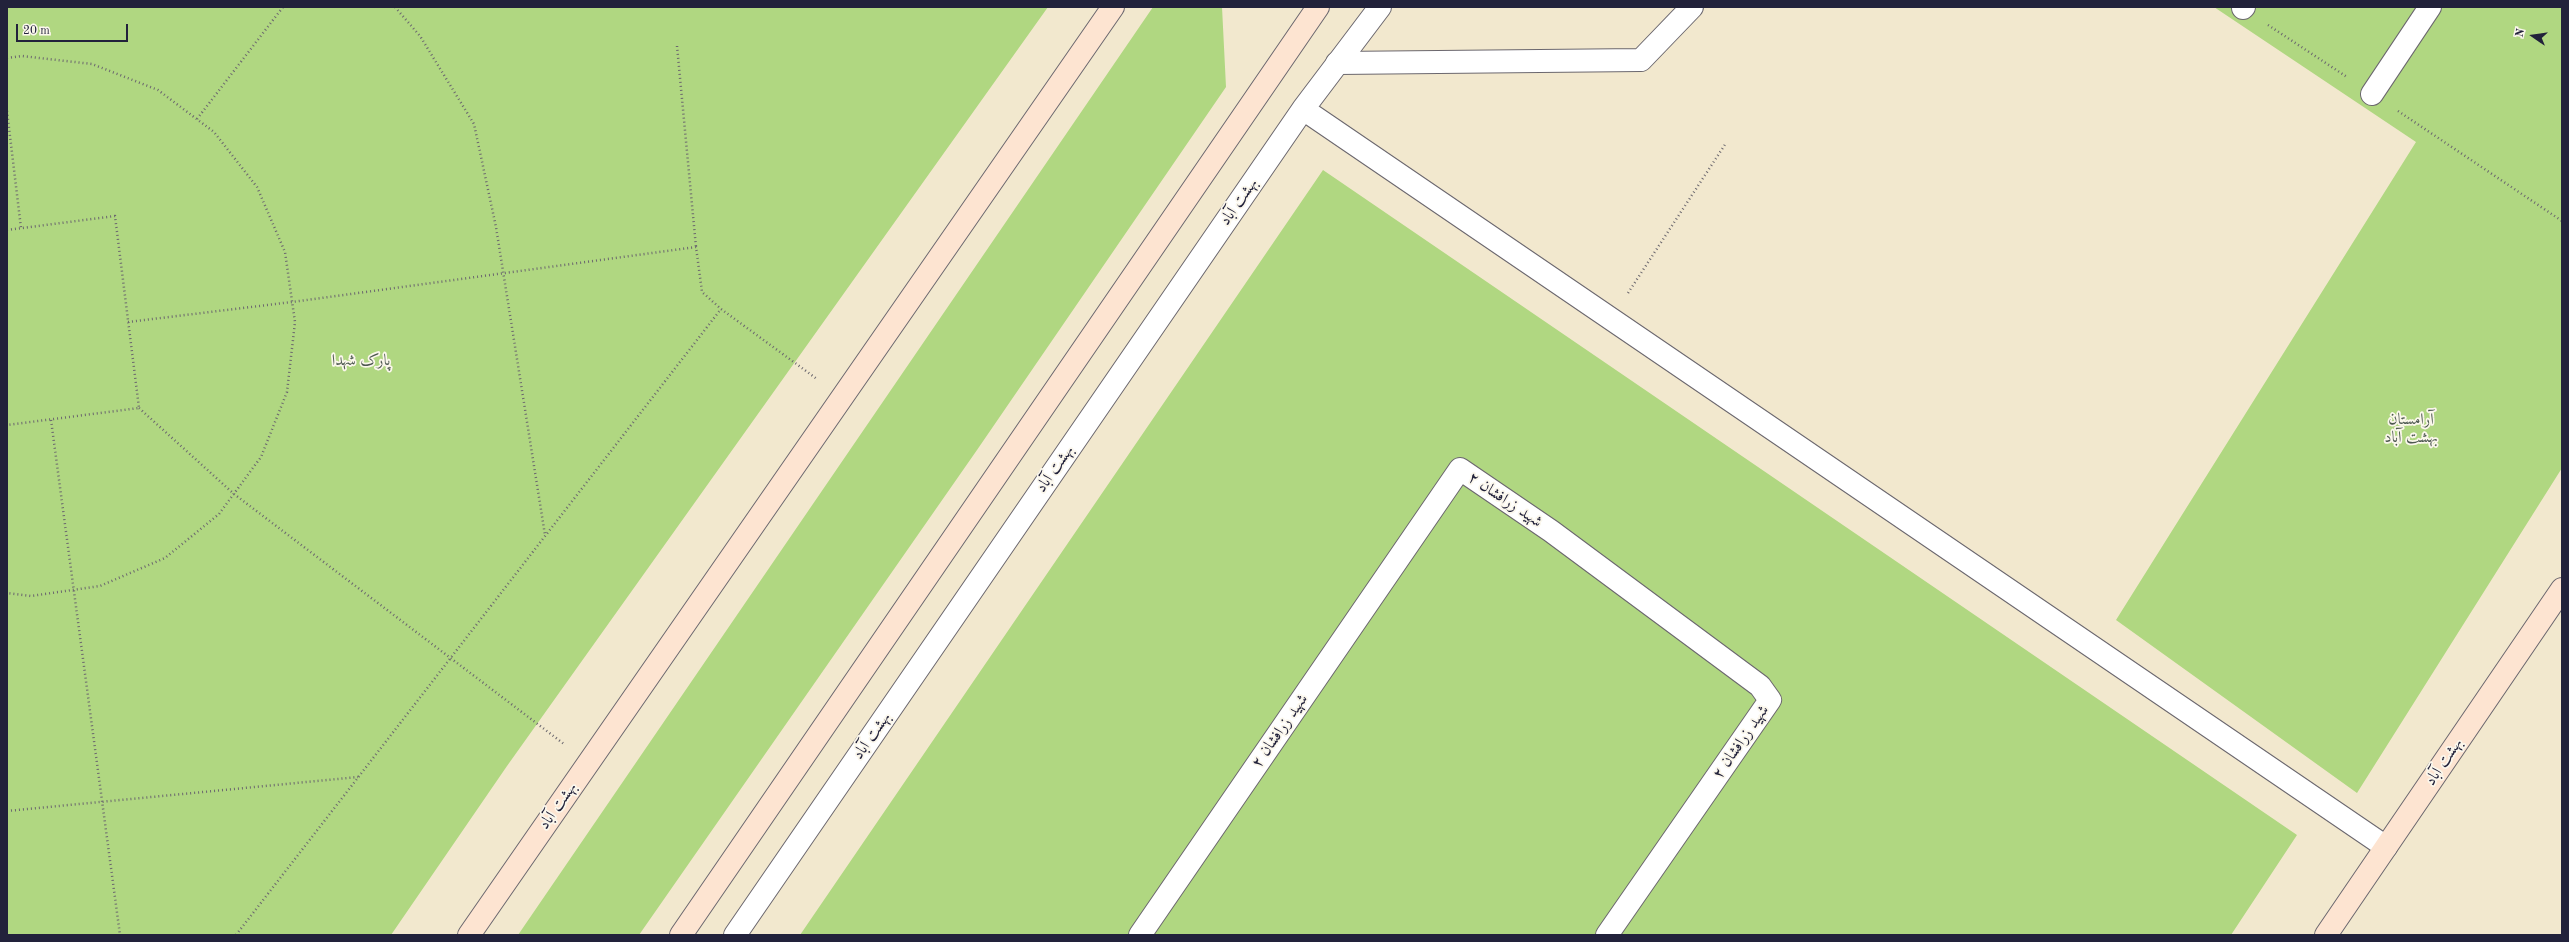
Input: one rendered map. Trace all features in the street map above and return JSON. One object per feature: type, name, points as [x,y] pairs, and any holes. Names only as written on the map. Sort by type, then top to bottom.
[{"type":"street","name":"بهشت آباد","points":[[468,935],[1113,7]]},
{"type":"street","points":[[681,935],[1318,7]]},
{"type":"street","name":"بهشت آباد","points":[[735,935],[1303,109],[1380,7]]},
{"type":"street","points":[[1337,63],[1641,60],[1692,7]]},
{"type":"street","points":[[2372,94],[2430,7]]},
{"type":"street","points":[[1303,109],[2386,847]]},
{"type":"street","name":"شهید زرافشان ۲","points":[[1140,935],[1460,469],[1551,531],[1760,686],[1770,700],[1607,935]]},
{"type":"street","name":"بهشت آباد","points":[[2326,935],[2560,598]]},
{"type":"path","points":[[196,119],[283,7]]},
{"type":"path","points":[[395,7],[420,36],[474,124],[503,274],[545,535]]},
{"type":"path","points":[[2243,8],[2562,221]]},
{"type":"path","points":[[677,46],[696,247],[702,292],[721,308],[842,397]]},
{"type":"path","points":[[7,58],[22,56],[92,64],[158,90],[214,132],[257,187],[285,252],[295,322],[287,392],[261,457],[219,514],[165,558],[100,586],[30,596],[7,593]]},
{"type":"path","points":[[7,111],[21,228]]},
{"type":"path","points":[[1611,319],[1726,143]]},
{"type":"path","points":[[7,230],[115,216],[139,408],[234,494],[588,762]]},
{"type":"path","points":[[128,322],[292,302],[696,247]]},
{"type":"path","points":[[236,935],[721,308]]},
{"type":"path","points":[[7,425],[139,408]]},
{"type":"path","points":[[51,420],[75,590],[120,935]]},
{"type":"path","points":[[7,810],[359,777]]},
{"type":"green space","name":"پارک شهدا","points":[[7,7],[1048,7],[507,766],[391,935],[7,935]]},
{"type":"green space","points":[[1153,7],[1222,7],[1226,87],[977,450],[639,935],[518,935]]},
{"type":"green space","name":"آرامستان بهشت آباد","points":[[2214,7],[2562,7],[2562,468],[2357,793],[2116,620],[2416,142]]},
{"type":"green space","points":[[1323,170],[2297,835],[2231,935],[800,935]]}]
